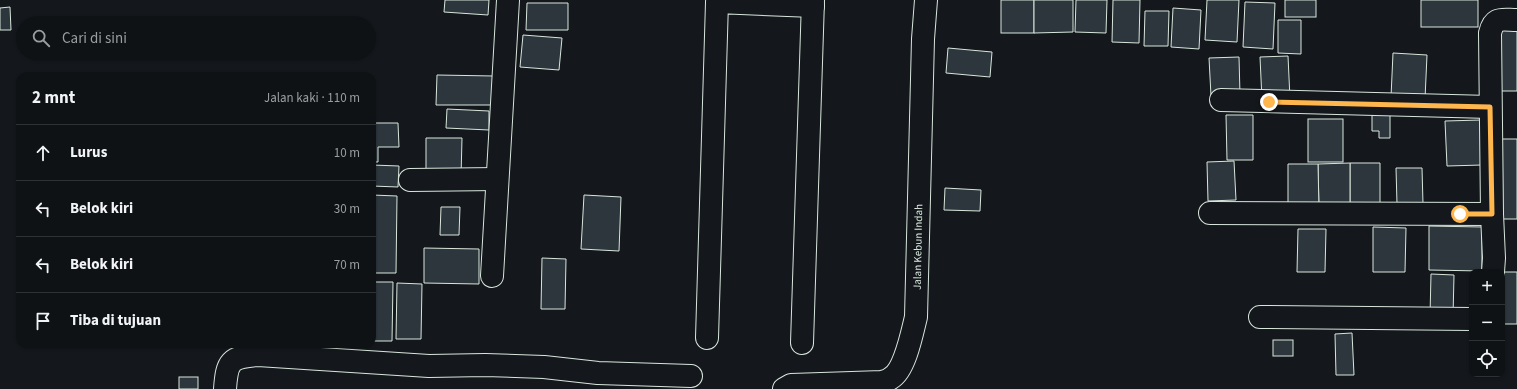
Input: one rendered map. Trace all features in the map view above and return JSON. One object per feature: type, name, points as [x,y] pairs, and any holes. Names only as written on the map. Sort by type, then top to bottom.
[{"type":"street","points":[[492,276],[508,0]]},
{"type":"street","name":"Jalan Kebun Indah","points":[[784,389],[791,385],[882,382],[892,378],[901,366],[909,344],[916,317],[922,39],[926,0]]},
{"type":"street","points":[[707,338],[716,2],[813,3],[802,343]]},
{"type":"street","points":[[1493,269],[1490,33],[1494,22],[1498,20],[1517,20]]},
{"type":"street","points":[[1222,100],[1490,107]]},
{"type":"street","points":[[410,180],[497,179]]},
{"type":"street","points":[[1210,213],[1492,214]]},
{"type":"street","points":[[1260,317],[1469,319]]},
{"type":"street","points":[[225,389],[227,371],[230,364],[234,360],[244,356],[258,355],[429,366],[485,365],[598,373],[691,376]]},
{"type":"building","points":[[445,0],[489,0],[488,15],[444,12]]},
{"type":"building","points":[[1001,0],[1034,0],[1034,33],[1001,33]]},
{"type":"building","points":[[1034,0],[1073,0],[1073,32],[1034,33]]},
{"type":"building","points":[[1076,0],[1107,0],[1106,33],[1075,32]]},
{"type":"building","points":[[1113,0],[1140,0],[1139,43],[1112,42]]},
{"type":"building","points":[[1207,0],[1239,0],[1237,42],[1205,40]]},
{"type":"building","points":[[1285,0],[1316,0],[1316,17],[1285,17]]},
{"type":"building","points":[[1421,0],[1478,0],[1478,27],[1421,27]]},
{"type":"building","points":[[1245,2],[1275,3],[1273,49],[1243,47]]},
{"type":"building","points":[[527,3],[568,3],[568,30],[526,30]]},
{"type":"building","points":[[10,7],[11,30],[0,30],[0,8]]},
{"type":"building","points":[[1173,8],[1201,10],[1199,49],[1171,47]]},
{"type":"building","points":[[1145,11],[1169,11],[1168,46],[1144,46]]},
{"type":"building","points":[[1278,20],[1301,20],[1301,54],[1278,53]]},
{"type":"building","points":[[1497,30],[1517,30],[1517,91],[1497,91]]},
{"type":"building","points":[[523,35],[562,38],[559,70],[520,67]]},
{"type":"building","points":[[948,48],[992,52],[990,77],[946,73]]},
{"type":"building","points":[[1393,53],[1427,55],[1425,99],[1391,97]]},
{"type":"building","points":[[1288,56],[1290,99],[1262,100],[1260,57]]},
{"type":"building","points":[[1239,57],[1240,95],[1211,96],[1209,58]]},
{"type":"building","points":[[437,75],[494,76],[494,105],[436,105]]},
{"type":"building","points":[[447,109],[489,111],[489,130],[446,128]]},
{"type":"building","points":[[1226,115],[1253,115],[1253,160],[1227,160]]},
{"type":"building","points":[[1372,115],[1390,115],[1390,138],[1379,138],[1379,131],[1372,131]]},
{"type":"building","points":[[1308,119],[1343,119],[1343,162],[1308,162]]},
{"type":"building","points":[[1481,120],[1482,165],[1447,166],[1445,121]]},
{"type":"building","points":[[376,123],[398,123],[399,147],[378,147],[378,162],[376,162]]},
{"type":"building","points":[[426,138],[462,138],[461,177],[426,177]]},
{"type":"building","points":[[1495,139],[1517,139],[1517,219],[1496,219]]},
{"type":"building","points":[[1234,161],[1236,200],[1208,201],[1207,162]]},
{"type":"building","points":[[1350,163],[1380,163],[1380,208],[1350,209]]},
{"type":"building","points":[[1350,163],[1350,209],[1319,209],[1318,164]]},
{"type":"building","points":[[1288,164],[1318,164],[1319,209],[1288,209]]},
{"type":"building","points":[[376,165],[399,166],[398,187],[376,186]]},
{"type":"building","points":[[1396,168],[1422,168],[1423,204],[1397,204]]},
{"type":"building","points":[[945,188],[981,190],[980,211],[944,210]]},
{"type":"building","points":[[376,195],[397,196],[396,273],[376,273]]},
{"type":"building","points":[[584,195],[621,197],[619,251],[581,249]]},
{"type":"building","points":[[441,207],[460,207],[459,235],[440,235]]},
{"type":"building","points":[[1429,226],[1482,227],[1482,269],[1469,269],[1469,271],[1429,270]]},
{"type":"building","points":[[1373,227],[1406,228],[1405,272],[1373,272]]},
{"type":"building","points":[[1298,229],[1326,229],[1325,272],[1297,272]]},
{"type":"building","points":[[424,248],[479,249],[479,284],[424,283]]},
{"type":"building","points":[[542,258],[566,259],[565,309],[541,309]]},
{"type":"building","points":[[1505,272],[1517,272],[1517,324],[1505,324]]},
{"type":"building","points":[[1431,274],[1454,275],[1453,317],[1430,316]]},
{"type":"building","points":[[376,282],[393,282],[392,341],[376,341]]},
{"type":"building","points":[[397,283],[422,284],[421,339],[396,339]]},
{"type":"building","points":[[1352,333],[1354,375],[1336,375],[1335,334]]},
{"type":"building","points":[[1273,340],[1293,340],[1293,356],[1273,356]]},
{"type":"building","points":[[179,377],[198,377],[198,389],[179,389]]},
{"type":"route","points":[[1269,102],[1490,107],[1492,214],[1460,214]]}]
